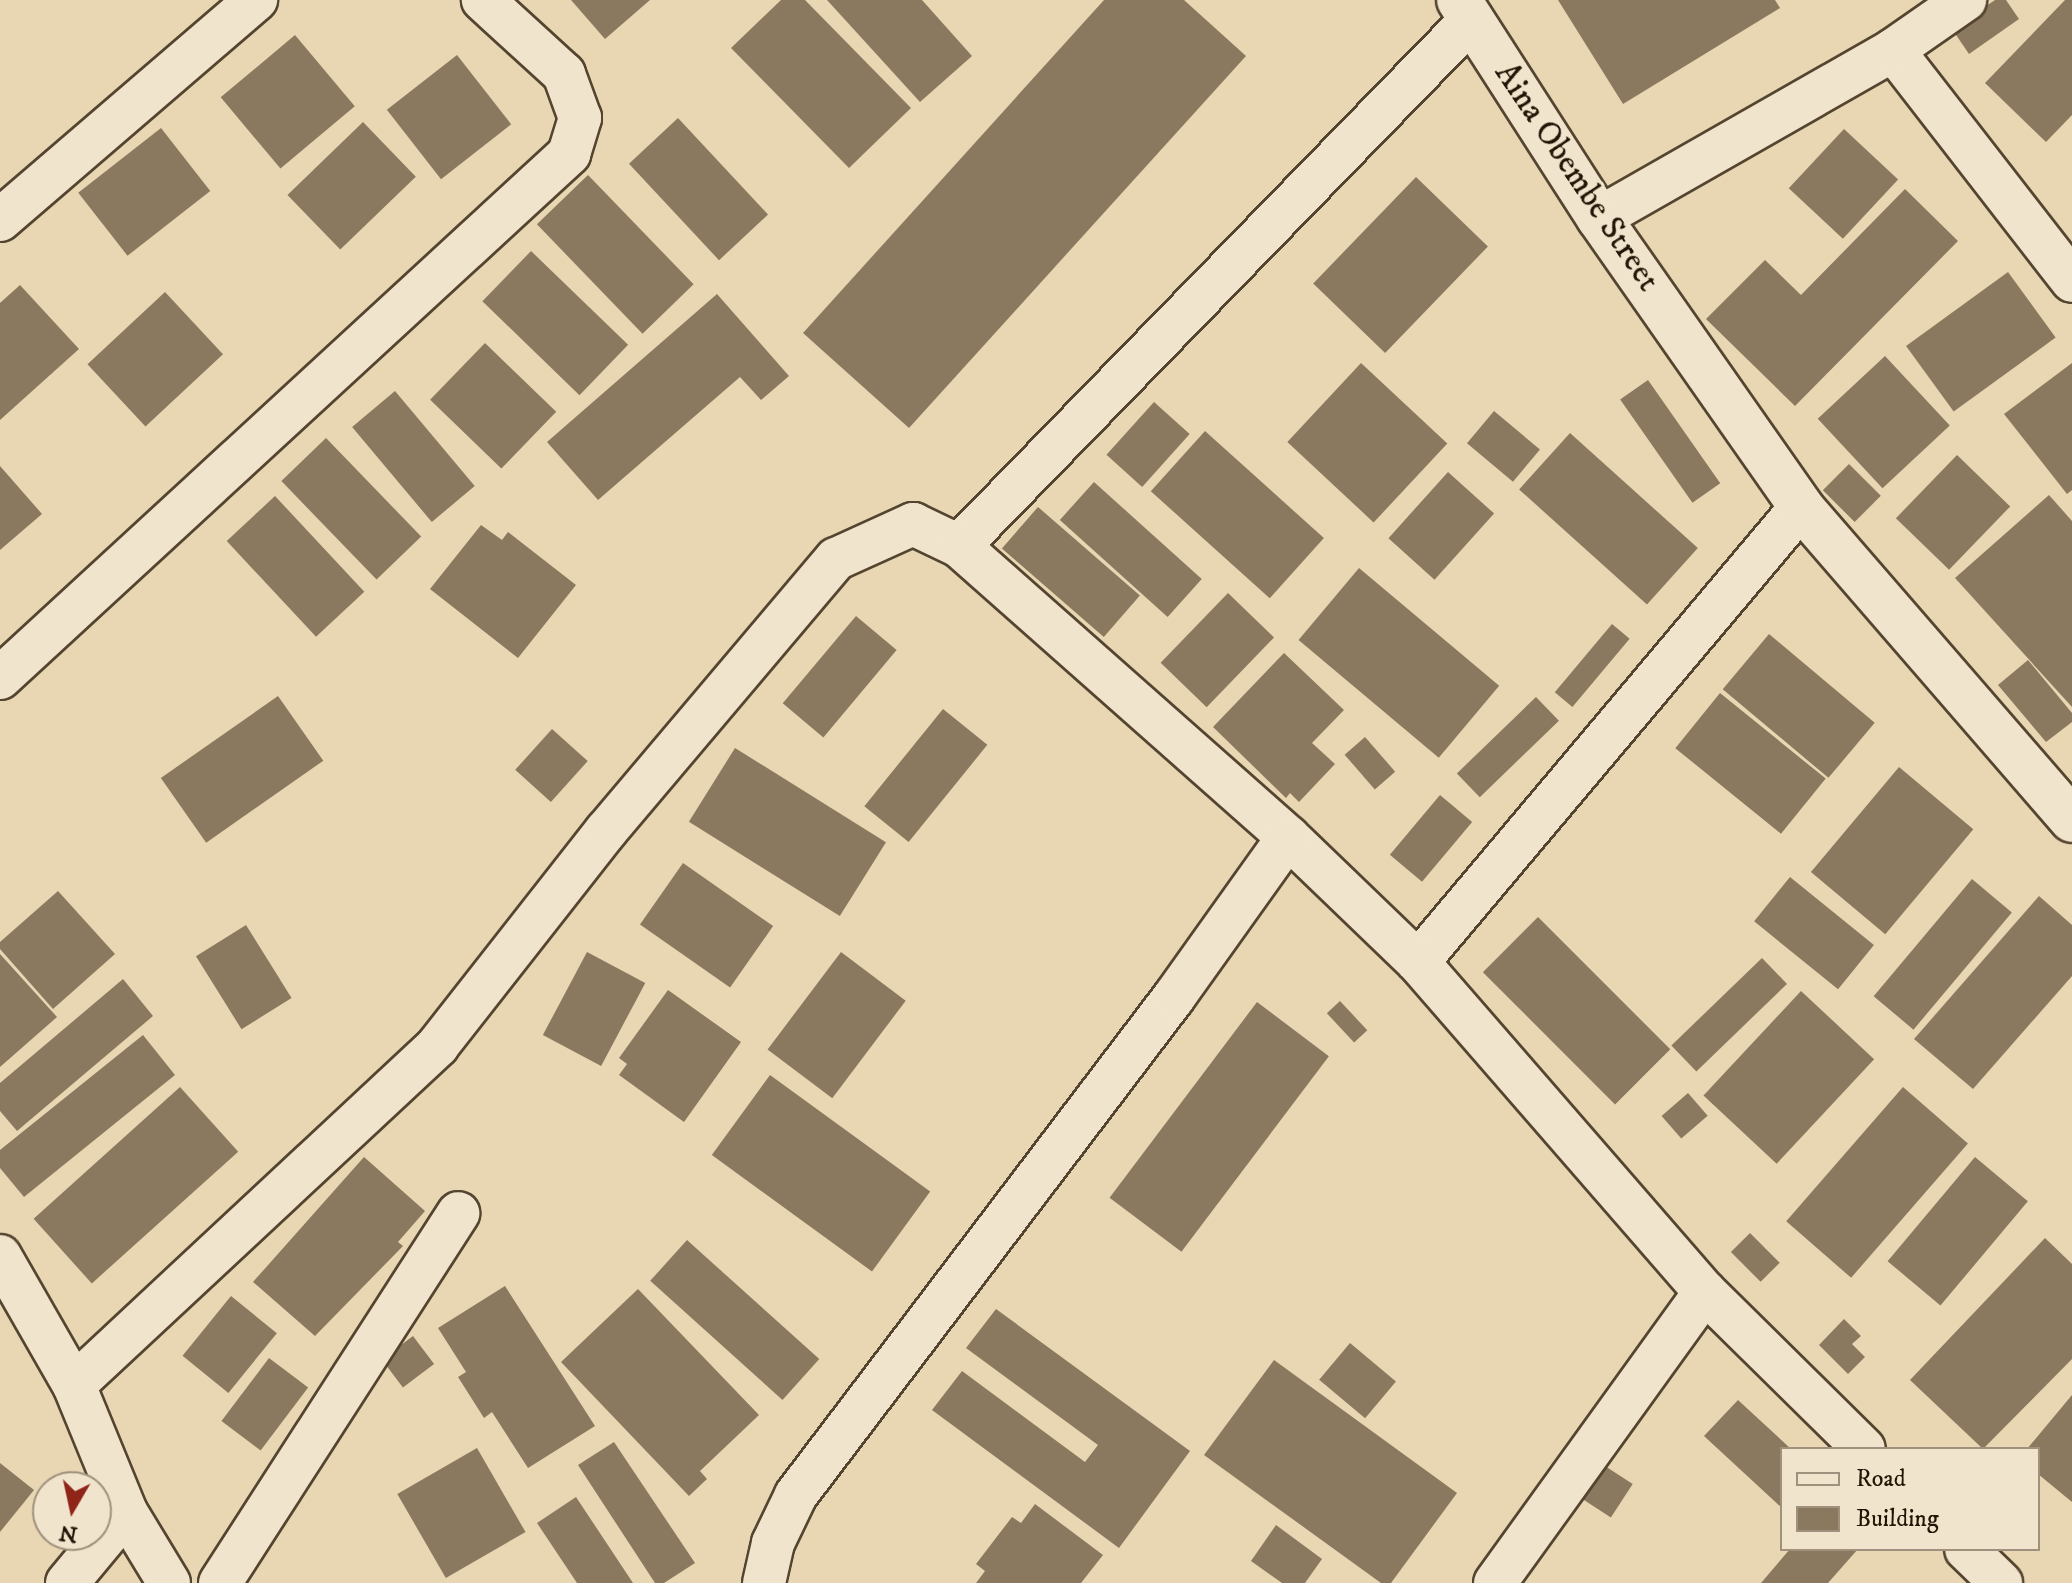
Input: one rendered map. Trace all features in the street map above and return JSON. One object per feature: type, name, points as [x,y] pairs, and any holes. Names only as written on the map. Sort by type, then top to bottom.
[{"type":"street","points":[[0,220],[256,0]]},
{"type":"street","points":[[0,678],[569,154],[580,118],[564,74],[483,0]]},
{"type":"street","points":[[1599,218],[1893,50],[1965,0]]},
{"type":"street","points":[[959,546],[1465,9]]},
{"type":"street","name":"Aina Obembe Street","points":[[1465,9],[1599,218],[1697,353],[1801,507],[2072,820]]},
{"type":"street","points":[[1893,50],[2072,281]]},
{"type":"street","points":[[1418,962],[1801,507]]},
{"type":"street","points":[[74,1385],[438,1045],[606,831],[836,559],[913,524],[959,546],[1288,837],[1418,962],[1705,1292],[1862,1447]]},
{"type":"street","points":[[764,1583],[773,1543],[796,1495],[1174,997],[1288,837]]},
{"type":"street","points":[[220,1583],[458,1213]]},
{"type":"street","points":[[0,1256],[74,1385],[126,1512],[169,1583]]},
{"type":"street","points":[[1495,1583],[1705,1292]]},
{"type":"street","points":[[67,1583],[126,1512]]},
{"type":"street","points":[[1968,1551],[2001,1583]]},
{"type":"building","points":[[571,0],[650,0],[605,39]]},
{"type":"building","points":[[781,0],[805,0],[911,108],[849,168],[731,48]]},
{"type":"building","points":[[827,0],[922,0],[972,56],[920,102]]},
{"type":"building","points":[[1104,0],[1184,0],[1246,56],[909,428],[803,333]]},
{"type":"building","points":[[1558,0],[1775,0],[1780,8],[1623,104]]},
{"type":"building","points":[[1995,0],[2006,0],[2019,19],[1969,54],[1952,29]]},
{"type":"building","points":[[2065,0],[2072,0],[2072,115],[2046,142],[1985,83]]},
{"type":"building","points":[[295,35],[355,106],[280,169],[221,97]]},
{"type":"building","points":[[457,55],[511,124],[441,179],[387,110]]},
{"type":"building","points":[[678,118],[768,215],[719,260],[629,164]]},
{"type":"building","points":[[363,122],[416,177],[340,250],[287,195]]},
{"type":"building","points":[[161,128],[210,191],[128,256],[78,193]]},
{"type":"building","points":[[1844,129],[1898,179],[1843,239],[1789,188]]},
{"type":"building","points":[[588,175],[694,284],[643,334],[537,224]]},
{"type":"building","points":[[1416,177],[1488,246],[1385,353],[1313,283]]},
{"type":"building","points":[[1905,189],[1958,241],[1795,406],[1706,319],[1765,260],[1801,295]]},
{"type":"building","points":[[531,251],[628,345],[579,395],[482,301]]},
{"type":"building","points":[[2008,272],[2056,338],[1954,412],[1906,346]]},
{"type":"building","points":[[20,285],[79,349],[0,420],[0,303]]},
{"type":"building","points":[[165,292],[223,354],[145,426],[87,364]]},
{"type":"building","points":[[717,294],[789,376],[761,400],[740,377],[598,500],[547,442]]},
{"type":"building","points":[[485,343],[556,412],[501,469],[430,400]]},
{"type":"building","points":[[1885,356],[1950,425],[1883,488],[1818,419]]},
{"type":"building","points":[[1361,363],[1447,443],[1374,522],[1287,442]]},
{"type":"building","points":[[2072,363],[2072,490],[2067,494],[2004,414]]},
{"type":"building","points":[[1648,380],[1720,483],[1692,503],[1620,400]]},
{"type":"building","points":[[395,391],[475,486],[432,522],[352,427]]},
{"type":"building","points":[[1154,402],[1190,434],[1142,487],[1106,455]]},
{"type":"building","points":[[1494,411],[1540,450],[1513,482],[1467,443]]},
{"type":"building","points":[[1205,431],[1324,538],[1270,598],[1151,491]]},
{"type":"building","points":[[1570,433],[1698,548],[1647,605],[1519,489]]},
{"type":"building","points":[[326,438],[421,537],[377,580],[281,481]]},
{"type":"building","points":[[1957,455],[2010,506],[1949,570],[1896,518]]},
{"type":"building","points":[[1849,464],[1881,496],[1855,522],[1823,490]]},
{"type":"building","points":[[0,466],[42,514],[0,550]]},
{"type":"building","points":[[1448,472],[1494,513],[1435,580],[1388,538]]},
{"type":"building","points":[[1094,482],[1202,579],[1168,617],[1060,520]]},
{"type":"building","points":[[2049,495],[2072,521],[2072,707],[1955,578]]},
{"type":"building","points":[[275,496],[364,592],[316,637],[227,541]]},
{"type":"building","points":[[1038,507],[1140,596],[1104,637],[1002,549]]},
{"type":"building","points":[[481,525],[502,540],[508,532],[576,585],[518,658],[430,589]]},
{"type":"building","points":[[1359,568],[1499,686],[1439,758],[1299,640]]},
{"type":"building","points":[[1228,593],[1274,637],[1207,707],[1161,663]]},
{"type":"building","points":[[856,616],[897,650],[823,737],[783,703]]},
{"type":"building","points":[[1612,624],[1630,639],[1572,707],[1555,692]]},
{"type":"building","points":[[1769,634],[1875,723],[1828,778],[1723,689]]},
{"type":"building","points":[[1284,653],[1344,710],[1312,743],[1335,764],[1299,802],[1290,793],[1286,798],[1213,727]]},
{"type":"building","points":[[2028,660],[2072,713],[2072,722],[2046,742],[1998,685]]},
{"type":"building","points":[[1720,693],[1826,779],[1781,834],[1675,748]]},
{"type":"building","points":[[278,696],[323,761],[206,843],[161,778]]},
{"type":"building","points":[[1536,697],[1559,721],[1480,797],[1457,773]]},
{"type":"building","points":[[943,709],[987,745],[909,842],[864,806]]},
{"type":"building","points":[[552,729],[588,761],[551,802],[515,770]]},
{"type":"building","points":[[1365,737],[1395,772],[1375,789],[1345,755]]},
{"type":"building","points":[[735,748],[886,842],[840,916],[689,822]]},
{"type":"building","points":[[1899,767],[1973,829],[1885,934],[1811,872]]},
{"type":"building","points":[[1440,795],[1472,822],[1422,882],[1390,855]]},
{"type":"building","points":[[683,863],[773,926],[730,988],[640,924]]},
{"type":"building","points":[[1790,877],[1874,945],[1838,989],[1754,921]]},
{"type":"building","points":[[1972,879],[2012,912],[1913,1030],[1874,996]]},
{"type":"building","points":[[58,891],[115,954],[53,1009],[0,949],[0,942]]},
{"type":"building","points":[[2039,896],[2072,925],[2072,976],[1973,1089],[1914,1039]]},
{"type":"building","points":[[1538,917],[1670,1049],[1615,1104],[1483,972]]},
{"type":"building","points":[[246,925],[292,998],[242,1029],[196,956]]},
{"type":"building","points":[[587,952],[645,983],[601,1066],[543,1035]]},
{"type":"building","points":[[841,952],[906,1001],[832,1098],[768,1049]]},
{"type":"building","points":[[0,954],[57,1017],[0,1067]]},
{"type":"building","points":[[1762,958],[1787,984],[1696,1071],[1671,1046]]},
{"type":"building","points":[[123,979],[153,1016],[17,1131],[0,1111],[0,1083]]},
{"type":"building","points":[[668,990],[741,1042],[684,1122],[619,1075],[627,1064],[619,1058]]},
{"type":"building","points":[[1801,991],[1874,1059],[1777,1164],[1703,1096]]},
{"type":"building","points":[[1340,1001],[1367,1030],[1354,1043],[1327,1013]]},
{"type":"building","points":[[1257,1002],[1329,1056],[1181,1252],[1110,1198]]},
{"type":"building","points":[[143,1035],[175,1075],[24,1197],[0,1168],[0,1150]]},
{"type":"building","points":[[770,1075],[930,1191],[872,1271],[712,1155]]},
{"type":"building","points":[[180,1087],[238,1152],[92,1283],[34,1219]]},
{"type":"building","points":[[1903,1087],[1968,1143],[1851,1278],[1786,1221]]},
{"type":"building","points":[[1688,1093],[1708,1116],[1681,1139],[1662,1116]]},
{"type":"building","points":[[364,1157],[425,1211],[398,1242],[403,1246],[315,1336],[253,1282]]},
{"type":"building","points":[[1975,1157],[2028,1201],[1940,1306],[1888,1261]]},
{"type":"building","points":[[1750,1233],[1780,1263],[1761,1282],[1731,1252]]},
{"type":"building","points":[[2045,1238],[2072,1264],[2072,1359],[1985,1447],[1981,1447],[1910,1380]]},
{"type":"building","points":[[687,1240],[819,1359],[782,1400],[650,1281]]},
{"type":"building","points":[[505,1286],[595,1426],[528,1468],[492,1412],[484,1418],[458,1377],[466,1372],[438,1328]]},
{"type":"building","points":[[638,1289],[759,1415],[700,1471],[707,1479],[689,1496],[561,1362]]},
{"type":"building","points":[[231,1296],[277,1333],[228,1393],[183,1356]]},
{"type":"building","points":[[996,1309],[1190,1451],[1119,1548],[932,1410],[962,1371],[1085,1462],[1098,1445],[966,1348]]},
{"type":"building","points":[[1844,1319],[1861,1336],[1852,1344],[1865,1357],[1848,1374],[1819,1345]]},
{"type":"building","points":[[413,1336],[434,1364],[403,1387],[382,1359]]},
{"type":"building","points":[[1350,1343],[1396,1382],[1365,1418],[1319,1380]]},
{"type":"building","points":[[269,1358],[308,1387],[261,1451],[221,1421]]},
{"type":"building","points":[[1274,1360],[1457,1493],[1391,1583],[1381,1583],[1204,1455]]},
{"type":"building","points":[[2072,1395],[2072,1502],[2040,1476],[2040,1447],[2029,1447]]},
{"type":"building","points":[[1738,1400],[1789,1447],[1780,1447],[1780,1506],[1704,1436]]},
{"type":"building","points":[[614,1442],[695,1563],[664,1583],[655,1583],[578,1465]]},
{"type":"building","points":[[477,1448],[526,1532],[446,1578],[397,1494]]},
{"type":"building","points":[[0,1463],[32,1488],[32,1492],[0,1532]]},
{"type":"building","points":[[1605,1466],[1633,1484],[1611,1518],[1583,1500]]},
{"type":"building","points":[[576,1497],[633,1583],[577,1583],[537,1523]]},
{"type":"building","points":[[1035,1504],[1103,1555],[1081,1583],[976,1583],[985,1571],[976,1564],[1012,1517],[1021,1523]]},
{"type":"building","points":[[1276,1525],[1322,1559],[1305,1583],[1282,1583],[1251,1561]]},
{"type":"building","points":[[1788,1551],[1856,1551],[1828,1583],[1761,1583]]}]
